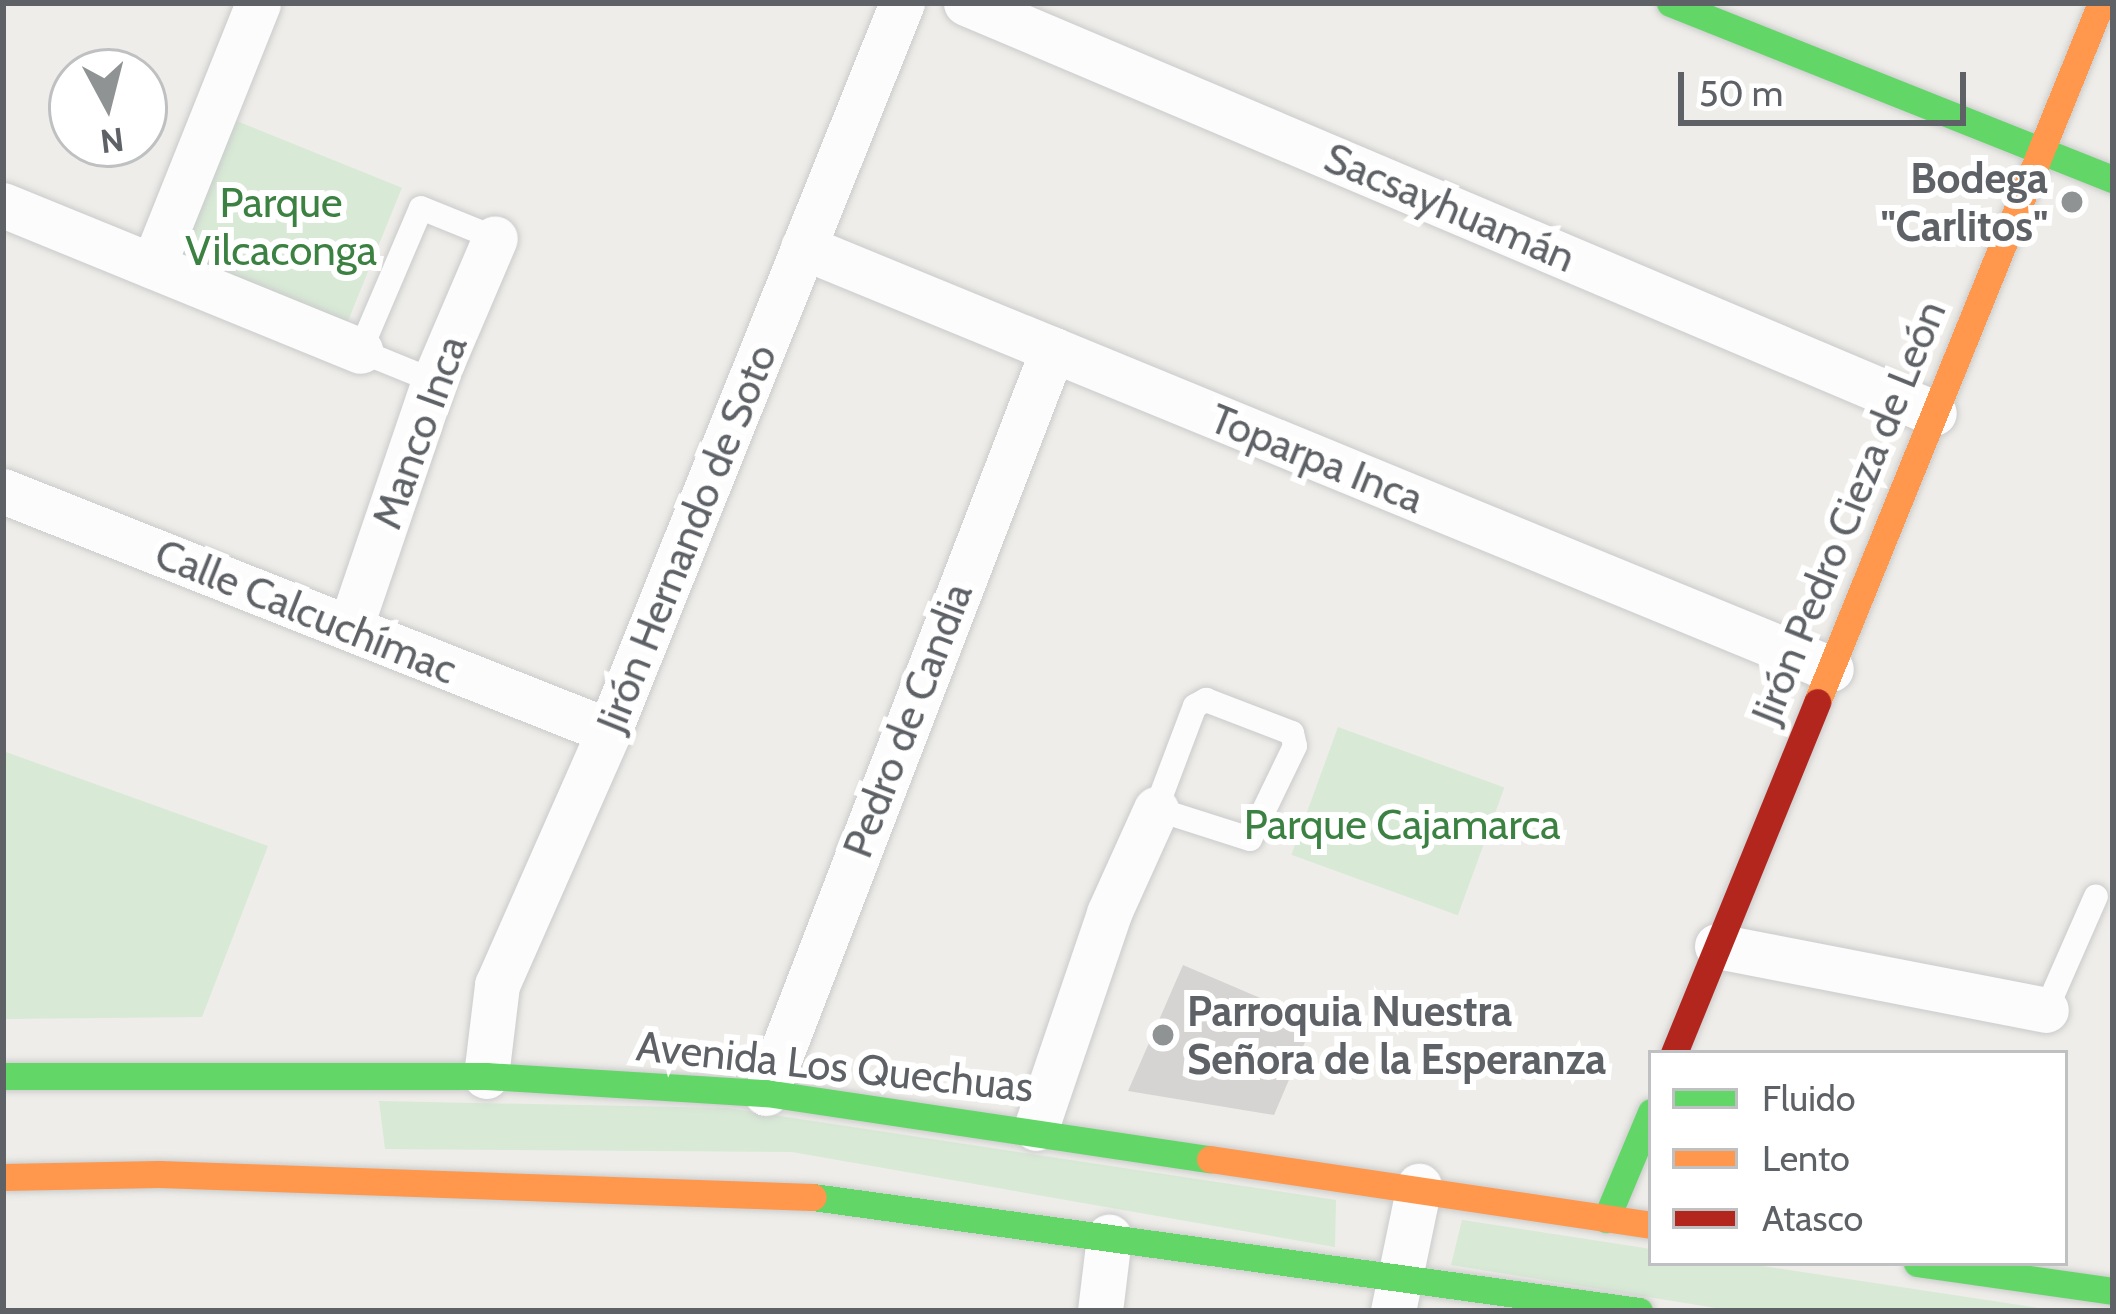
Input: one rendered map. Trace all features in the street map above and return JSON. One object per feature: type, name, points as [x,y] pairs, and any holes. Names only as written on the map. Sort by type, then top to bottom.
[{"type":"main road","points":[[1670,3],[2113,179]]},
{"type":"main road","name":"Jirón Pedro Cieza de León","points":[[1675,1050],[2101,3]]},
{"type":"main road","name":"Avenida Los Quechuas","points":[[3,1076],[486,1076],[766,1093],[1036,1128],[1648,1225]]},
{"type":"main road","points":[[1606,1219],[1648,1119]]},
{"type":"main road","points":[[3,1177],[158,1174],[802,1195],[1108,1237],[1396,1293],[1639,1311]]},
{"type":"main road","points":[[1938,1266],[2113,1291]]},
{"type":"street","points":[[153,266],[258,3]]},
{"type":"street","name":"Jirón Hernando de Soto","points":[[486,1076],[497,985],[609,731],[902,3]]},
{"type":"street","name":"Sacsayhuamán","points":[[966,3],[1934,413]]},
{"type":"street","points":[[3,206],[360,350]]},
{"type":"street","name":"Manco Inca","points":[[350,628],[434,380],[495,238]]},
{"type":"street","name":"Toparpa Inca","points":[[803,247],[1831,669]]},
{"type":"street","name":"Pedro de Candia","points":[[766,1093],[1052,349]]},
{"type":"street","name":"Calle Calcuchímac","points":[[3,491],[609,731]]},
{"type":"street","points":[[1036,1128],[1109,913],[1156,809]]},
{"type":"street","points":[[1717,946],[2046,1010]]},
{"type":"street","points":[[1396,1293],[1419,1186]]},
{"type":"street","points":[[1100,1311],[1108,1237]]},
{"type":"lane","points":[[434,380],[360,350],[421,208],[495,238]]},
{"type":"lane","points":[[1220,700],[1292,734],[1295,746],[1250,839],[1156,809],[1195,706],[1220,700]]},
{"type":"lane","points":[[2046,1010],[2096,896]]},
{"type":"green space","name":"Parque Vilcaconga","points":[[222,115],[402,188],[342,336],[162,263]]},
{"type":"green space","name":"Parque Cajamarca","points":[[1338,727],[1504,788],[1458,915],[1291,855]]},
{"type":"green space","points":[[3,751],[268,846],[202,1017],[3,1019]]},
{"type":"green space","points":[[379,1101],[727,1108],[1336,1200],[1335,1247],[792,1152],[385,1149]]},
{"type":"green space","points":[[1462,1220],[1648,1249],[1648,1266],[1763,1266],[2058,1311],[1734,1311],[1451,1265]]},
{"type":"building","points":[[1183,965],[1314,1021],[1274,1115],[1128,1091]]},
{"type":"traffic: fast","points":[[1670,3],[2113,179]]},
{"type":"traffic: fast","points":[[3,1076],[486,1076],[766,1093],[1210,1159]]},
{"type":"traffic: fast","points":[[1606,1219],[1648,1119]]},
{"type":"traffic: fast","points":[[813,1197],[1639,1311]]},
{"type":"traffic: fast","points":[[1938,1266],[2113,1291]]},
{"type":"traffic: slow","points":[[1817,702],[2101,3]]},
{"type":"traffic: slow","points":[[1210,1159],[1648,1225]]},
{"type":"traffic: slow","points":[[3,1177],[159,1174],[813,1197]]},
{"type":"traffic: jam","points":[[1675,1050],[1817,702]]},
{"type":"place","name":"Bodega \"Carlitos\"","points":[[2072,202]]},
{"type":"place","name":"Parroquia Nuestra Señora de la Esperanza","points":[[1163,1035]]}]
